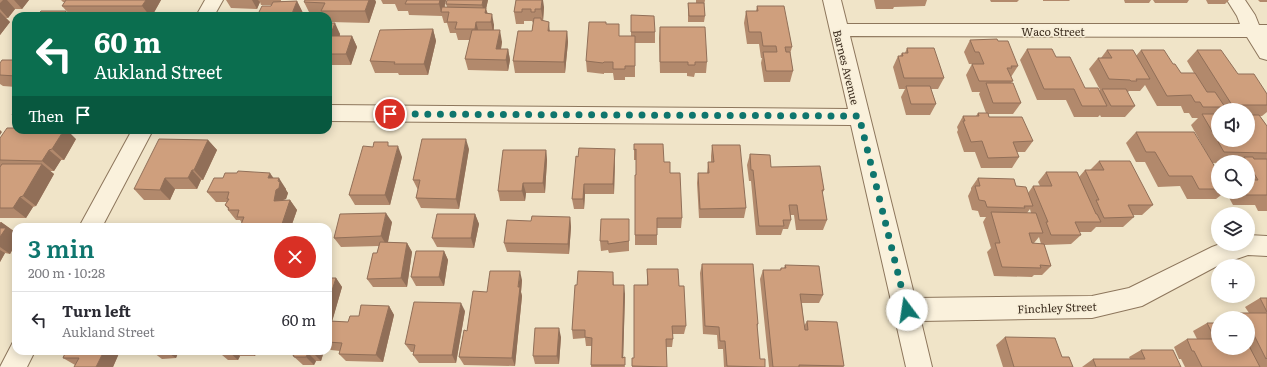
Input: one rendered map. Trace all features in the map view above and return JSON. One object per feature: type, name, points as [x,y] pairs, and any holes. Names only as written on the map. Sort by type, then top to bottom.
[{"type":"street","points":[[207,12],[214,0]]},
{"type":"street","name":"Barnes Avenue","points":[[832,0],[920,367]]},
{"type":"street","points":[[1236,0],[1259,31],[1267,53]]},
{"type":"street","name":"Waco Street","points":[[838,30],[1259,31]]},
{"type":"street","points":[[332,113],[859,116]]},
{"type":"street","points":[[92,223],[141,134]]},
{"type":"street","name":"Finchley Street","points":[[907,310],[1092,307],[1133,298],[1212,257],[1248,246],[1267,246]]},
{"type":"street","points":[[13,367],[20,355]]},
{"type":"building","points":[[66,0],[146,0],[142,6],[62,6]]},
{"type":"building","points":[[305,0],[369,0],[365,11],[321,11],[325,3],[304,2]]},
{"type":"building","points":[[407,0],[440,0],[439,4],[405,4]]},
{"type":"building","points":[[447,0],[483,0],[482,5],[446,4]]},
{"type":"building","points":[[516,0],[542,0],[541,9],[535,9],[535,12],[531,12],[531,9],[522,9],[522,12],[514,12]]},
{"type":"building","points":[[297,1],[293,12],[259,12],[262,6],[271,6],[273,2]]},
{"type":"building","points":[[688,3],[704,3],[705,16],[689,16]]},
{"type":"building","points":[[757,6],[784,6],[792,47],[785,47],[786,52],[790,52],[793,71],[766,71],[763,52],[777,52],[776,46],[763,46],[761,32],[749,32],[746,11],[758,11]]},
{"type":"building","points":[[442,7],[486,8],[485,13],[492,14],[491,22],[476,22],[475,29],[455,29],[457,22],[447,22],[449,12],[441,12]]},
{"type":"building","points":[[41,11],[66,11],[65,12],[40,12]]},
{"type":"building","points":[[631,15],[654,16],[655,32],[631,32]]},
{"type":"building","points":[[534,18],[541,18],[541,20],[549,22],[548,31],[567,31],[564,62],[513,61],[518,31],[532,31]]},
{"type":"building","points":[[589,22],[619,24],[619,36],[635,36],[635,66],[625,66],[625,69],[613,69],[613,62],[603,63],[586,61]]},
{"type":"building","points":[[332,23],[335,23],[332,31]]},
{"type":"building","points":[[660,27],[705,27],[707,62],[695,62],[695,65],[688,65],[688,62],[660,62]]},
{"type":"building","points":[[433,29],[424,64],[394,64],[395,62],[370,61],[380,30]]},
{"type":"building","points":[[472,30],[500,30],[496,49],[508,49],[506,60],[465,59]]},
{"type":"building","points":[[332,36],[352,36],[346,54],[332,54]]},
{"type":"building","points":[[997,39],[998,41],[1008,41],[1018,66],[1011,66],[1012,68],[1007,68],[1013,81],[979,81],[972,64],[984,64],[979,52],[975,52],[970,40]]},
{"type":"building","points":[[907,48],[934,48],[944,78],[904,78],[898,56],[903,56],[902,53],[908,53]]},
{"type":"building","points":[[1027,49],[1052,49],[1056,57],[1070,57],[1085,88],[1098,88],[1107,106],[1082,106],[1074,89],[1044,89]]},
{"type":"building","points":[[1107,50],[1133,50],[1150,79],[1136,79],[1137,81],[1131,81],[1109,79],[1098,58],[1112,58]]},
{"type":"building","points":[[1141,50],[1164,50],[1181,73],[1195,73],[1207,92],[1215,92],[1222,103],[1211,103],[1211,107],[1203,107],[1200,102],[1195,102],[1191,95],[1167,96]]},
{"type":"building","points":[[1197,50],[1221,50],[1238,74],[1254,74],[1267,94],[1267,105],[1255,105],[1255,103],[1231,103]]},
{"type":"building","points":[[2,60],[12,60],[12,76],[0,75],[0,63]]},
{"type":"building","points":[[986,83],[1013,83],[1021,103],[993,103]]},
{"type":"building","points":[[906,86],[930,86],[936,104],[911,104]]},
{"type":"building","points":[[1102,89],[1126,89],[1135,106],[1111,106]]},
{"type":"building","points":[[978,113],[988,113],[989,117],[1022,117],[1033,141],[1013,142],[1019,157],[988,158],[982,141],[971,142],[963,121],[965,121],[963,116],[979,116]]},
{"type":"building","points":[[1202,114],[1211,114],[1211,130]]},
{"type":"building","points":[[1255,115],[1259,115],[1267,126],[1267,153],[1224,152],[1221,147],[1255,147]]},
{"type":"building","points":[[7,128],[12,128],[12,134],[61,134],[42,161],[0,160],[0,138]]},
{"type":"building","points":[[1136,132],[1194,132],[1211,160],[1211,189],[1199,189],[1192,176],[1169,176],[1155,152],[1146,152]]},
{"type":"building","points":[[159,139],[208,140],[194,170],[192,170],[188,178],[165,178],[160,190],[134,189]]},
{"type":"building","points":[[422,139],[466,139],[456,199],[416,198],[420,180],[413,180]]},
{"type":"building","points":[[374,142],[388,142],[388,146],[398,146],[385,195],[349,195],[363,146],[373,147]]},
{"type":"building","points":[[634,144],[663,144],[664,162],[670,162],[670,173],[680,173],[682,218],[657,218],[657,235],[635,235],[636,149],[634,150]]},
{"type":"building","points":[[712,145],[740,145],[746,208],[700,209],[698,173],[709,173],[708,162],[714,162]]},
{"type":"building","points":[[579,148],[615,149],[613,184],[584,184],[583,199],[572,199],[576,156],[578,157]]},
{"type":"building","points":[[503,150],[546,150],[543,183],[523,183],[522,191],[498,191]]},
{"type":"building","points":[[750,154],[770,155],[771,167],[820,166],[827,220],[799,220],[797,205],[789,205],[791,220],[783,220],[784,226],[759,226]]},
{"type":"building","points":[[1255,159],[1267,159],[1267,195],[1255,195],[1255,180],[1258,180],[1255,175]]},
{"type":"building","points":[[1099,161],[1130,161],[1153,205],[1128,205],[1134,217],[1104,218],[1096,200],[1099,200],[1085,170],[1104,170]]},
{"type":"building","points":[[2,164],[42,164],[23,196],[20,197],[13,208],[0,208],[0,167]]},
{"type":"building","points":[[238,171],[270,173],[268,178],[279,178],[279,188],[276,190],[274,201],[290,200],[282,223],[242,223],[244,217],[237,217],[239,210],[228,210],[229,208],[225,205],[229,199],[227,199],[229,192],[207,192],[214,178],[223,178],[225,173],[237,173]]},
{"type":"building","points":[[1046,172],[1077,172],[1101,222],[1075,222],[1081,235],[1051,235],[1046,222],[1048,222],[1033,186],[1052,186]]},
{"type":"building","points":[[978,178],[1014,179],[1016,186],[1026,187],[1033,206],[1024,206],[1025,208],[987,207],[985,201],[979,200],[975,186],[980,186]]},
{"type":"building","points":[[991,212],[1036,213],[1043,233],[1029,233],[1032,243],[1044,244],[1051,266],[1040,265],[1041,268],[1002,267],[995,243],[1000,243]]},
{"type":"building","points":[[386,213],[381,236],[334,238],[340,214]]},
{"type":"building","points":[[437,214],[475,214],[471,238],[432,238]]},
{"type":"building","points":[[532,216],[570,217],[568,244],[504,243],[507,220],[531,221]]},
{"type":"building","points":[[601,219],[629,219],[629,241],[608,244],[608,241],[600,241]]},
{"type":"building","points":[[0,228],[6,228],[0,237]]},
{"type":"building","points":[[380,242],[407,243],[401,278],[367,279],[373,253],[377,253]]},
{"type":"building","points":[[416,251],[444,251],[439,277],[411,277]]},
{"type":"building","points":[[702,264],[753,264],[760,359],[765,359],[765,367],[727,366],[725,341],[720,341],[719,327],[705,326]]},
{"type":"building","points":[[785,265],[819,266],[823,295],[800,294],[805,330],[808,330],[807,321],[837,322],[844,366],[799,365],[799,367],[773,367],[763,270],[781,270],[781,268],[786,268]]},
{"type":"building","points":[[647,269],[678,269],[679,286],[684,286],[686,326],[672,326],[673,339],[666,339],[667,367],[632,366],[632,358],[634,358],[634,285],[648,285]]},
{"type":"building","points":[[490,271],[520,271],[518,287],[520,287],[512,358],[459,357],[464,330],[467,331],[473,291],[487,292]]},
{"type":"building","points":[[578,271],[613,272],[613,285],[624,285],[622,358],[625,357],[625,365],[591,365],[592,338],[585,337],[585,330],[572,330],[575,285],[577,285]]},
{"type":"building","points":[[332,278],[336,278],[332,290]]},
{"type":"building","points":[[1260,298],[1267,298],[1267,312]]},
{"type":"building","points":[[414,302],[461,303],[452,355],[413,355],[415,345],[405,344]]},
{"type":"building","points":[[361,305],[389,306],[376,355],[339,354],[342,343],[332,342],[332,321],[348,322],[350,316],[359,316]]},
{"type":"building","points":[[1255,313],[1267,313],[1266,359],[1255,337]]},
{"type":"building","points":[[1207,323],[1211,323],[1211,331]]},
{"type":"building","points":[[535,328],[559,328],[557,356],[533,356]]},
{"type":"building","points":[[1005,337],[1055,338],[1062,357],[1069,357],[1073,367],[1014,367]]},
{"type":"building","points":[[1187,339],[1211,339],[1211,355],[1254,355],[1260,367],[1202,367],[1194,351],[1192,351]]},
{"type":"building","points":[[1141,350],[1173,350],[1181,367],[1096,367],[1093,359],[1145,359]]},
{"type":"building","points":[[64,355],[102,355],[96,367],[74,367],[79,358],[63,358]]},
{"type":"building","points":[[294,355],[307,355],[306,357],[294,357]]},
{"type":"route","points":[[390,114],[859,116],[907,310]]}]
